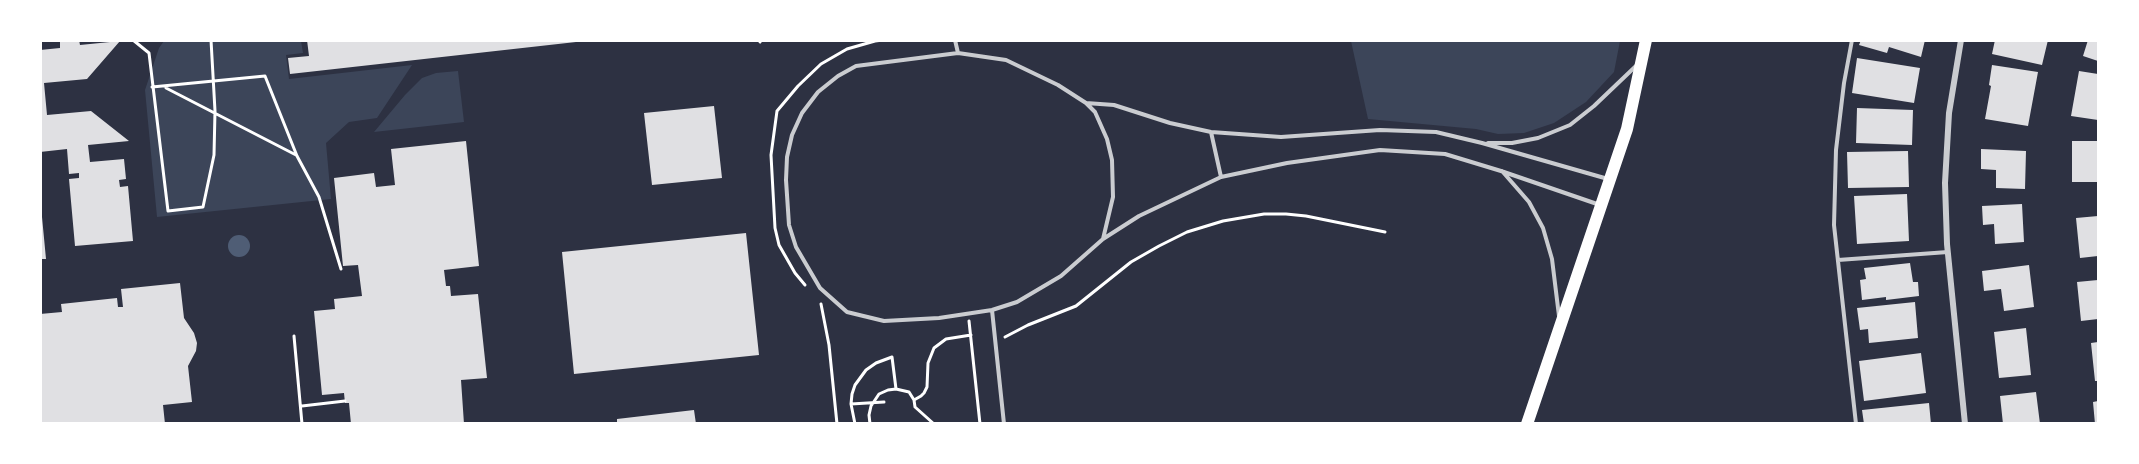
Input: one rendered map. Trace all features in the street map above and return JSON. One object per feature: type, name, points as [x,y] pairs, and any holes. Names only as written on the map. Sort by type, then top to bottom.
[{"type":"main road","points":[[1527,423],[1627,129],[1646,40]]},
{"type":"street","points":[[1961,40],[1949,113],[1945,183],[1948,252],[1965,423]]},
{"type":"lane","points":[[955,40],[958,53]]},
{"type":"lane","points":[[1852,40],[1836,150],[1834,225],[1856,423]]},
{"type":"lane","points":[[1103,239],[1113,197],[1112,160],[1107,138],[1095,112],[1086,103],[1058,85],[1006,60],[958,53],[856,66],[838,76],[818,92],[802,113],[792,135],[788,157],[787,202],[789,225],[796,247],[820,288],[847,312],[884,321],[969,314],[1017,302],[1061,276],[1103,239],[1139,216],[1221,177],[1287,163],[1380,150],[1445,154],[1601,206]]},
{"type":"lane","points":[[1482,143],[1512,143],[1538,138],[1570,125],[1594,106],[1642,60]]},
{"type":"lane","points":[[1086,103],[1114,105],[1170,123],[1211,132],[1281,137],[1380,130],[1436,132],[1611,180]]},
{"type":"lane","points":[[1211,132],[1221,177]]},
{"type":"lane","points":[[1501,171],[1529,202],[1543,228],[1552,259],[1561,324]]},
{"type":"lane","points":[[1838,260],[1948,252]]},
{"type":"lane","points":[[992,310],[1004,423]]},
{"type":"path","points":[[133,40],[149,53],[168,210],[203,207],[214,155],[215,111],[211,40]]},
{"type":"path","points":[[808,288],[795,273],[779,245],[775,228],[771,155],[777,111],[821,64],[848,49],[883,40]]},
{"type":"path","points":[[152,87],[265,76],[297,156],[319,197],[341,269]]},
{"type":"path","points":[[164,87],[215,111],[297,156]]},
{"type":"path","points":[[996,342],[1028,325],[1076,306],[1131,262],[1159,246],[1187,232],[1223,221],[1264,214],[1286,214],[1385,232]]},
{"type":"path","points":[[815,297],[822,304],[829,345],[837,423]]},
{"type":"path","points":[[969,314],[980,423]]},
{"type":"path","points":[[914,400],[924,393],[928,363],[934,348],[946,339],[971,335]]},
{"type":"path","points":[[294,336],[302,423]]},
{"type":"path","points":[[855,423],[850,404],[855,385],[866,370],[892,357],[896,389]]},
{"type":"path","points":[[870,423],[869,415],[873,402],[883,391],[896,389],[909,392],[915,407],[934,423]]},
{"type":"path","points":[[302,406],[345,401]]},
{"type":"path","points":[[850,404],[884,402]]},
{"type":"shaded area","points":[[1351,40],[1620,41],[1614,72],[1586,102],[1554,123],[1524,133],[1498,134],[1476,129],[1368,119]]},
{"type":"shaded area","points":[[164,41],[301,41],[303,53],[286,55],[289,79],[412,65],[377,118],[349,122],[326,143],[331,199],[157,217],[145,90],[159,48]]},
{"type":"shaded area","points":[[458,71],[464,122],[374,132],[422,78],[436,73]]},
{"type":"shaded area","points":[[239,235],[247,238],[250,246],[247,254],[239,257],[231,254],[228,246],[231,238]]},
{"type":"building","points":[[60,40],[79,40],[80,45],[120,41],[87,79],[44,83],[47,115],[91,111],[129,141],[88,145],[90,162],[124,159],[126,179],[119,180],[120,187],[128,186],[133,241],[75,246],[69,179],[79,178],[79,173],[69,174],[67,149],[40,152],[40,50],[60,48]]},
{"type":"building","points":[[307,40],[576,40],[576,42],[290,74],[288,58],[309,56]]},
{"type":"building","points":[[1861,40],[1925,40],[1921,57],[1889,47],[1887,53],[1859,45]]},
{"type":"building","points":[[1995,40],[2048,40],[2042,65],[1992,54]]},
{"type":"building","points":[[2088,40],[2098,40],[2098,61],[2083,56]]},
{"type":"building","points":[[1857,58],[1920,68],[1914,103],[1852,93]]},
{"type":"building","points":[[1992,65],[2038,72],[2028,126],[1985,119]]},
{"type":"building","points":[[2079,71],[2098,74],[2098,120],[2071,116]]},
{"type":"building","points":[[714,106],[722,178],[652,185],[644,113]]},
{"type":"building","points":[[1857,108],[1913,110],[1912,145],[1856,143]]},
{"type":"building","points":[[466,141],[479,266],[444,270],[446,286],[450,286],[451,296],[478,294],[487,378],[461,380],[464,424],[351,424],[349,403],[345,403],[344,393],[322,395],[314,311],[335,309],[334,299],[362,296],[358,265],[343,266],[334,178],[374,173],[376,187],[395,185],[391,149]]},
{"type":"building","points":[[2072,141],[2098,141],[2098,182],[2072,182]]},
{"type":"building","points":[[1981,149],[2026,151],[2025,189],[1996,188],[1996,170],[1981,169]]},
{"type":"building","points":[[1908,151],[1909,187],[1848,188],[1847,152]]},
{"type":"building","points":[[1907,194],[1909,241],[1857,244],[1854,196]]},
{"type":"building","points":[[2022,204],[2024,242],[1995,244],[1994,224],[1983,225],[1982,206]]},
{"type":"building","points":[[2098,216],[2098,256],[2080,258],[2076,218]]},
{"type":"building","points":[[40,217],[42,217],[46,259],[40,259]]},
{"type":"building","points":[[746,233],[759,355],[574,374],[562,252]]},
{"type":"building","points":[[1910,263],[1913,282],[1918,282],[1919,296],[1862,300],[1860,280],[1866,279],[1864,268]]},
{"type":"building","points":[[2029,265],[2034,307],[2004,311],[2001,289],[1984,291],[1982,271]]},
{"type":"building","points":[[2098,280],[2098,319],[2081,321],[2077,282]]},
{"type":"building","points":[[180,283],[184,318],[194,333],[197,343],[196,351],[188,366],[192,402],[163,405],[165,424],[40,424],[40,314],[62,312],[61,304],[117,298],[118,307],[123,307],[121,289]]},
{"type":"building","points":[[1915,302],[1918,338],[1869,343],[1868,329],[1860,330],[1857,308]]},
{"type":"building","points":[[2026,328],[2031,375],[1999,378],[1994,332]]},
{"type":"building","points":[[2098,342],[2098,381],[2095,381],[2091,343]]},
{"type":"building","points":[[1921,353],[1926,393],[1864,401],[1859,361]]},
{"type":"building","points":[[2036,392],[2040,424],[2003,424],[2000,396]]},
{"type":"building","points":[[2098,401],[2098,424],[2095,424],[2093,402]]},
{"type":"building","points":[[1929,403],[1931,424],[1864,424],[1862,410]]},
{"type":"building","points":[[694,410],[696,424],[617,424],[617,419]]}]
